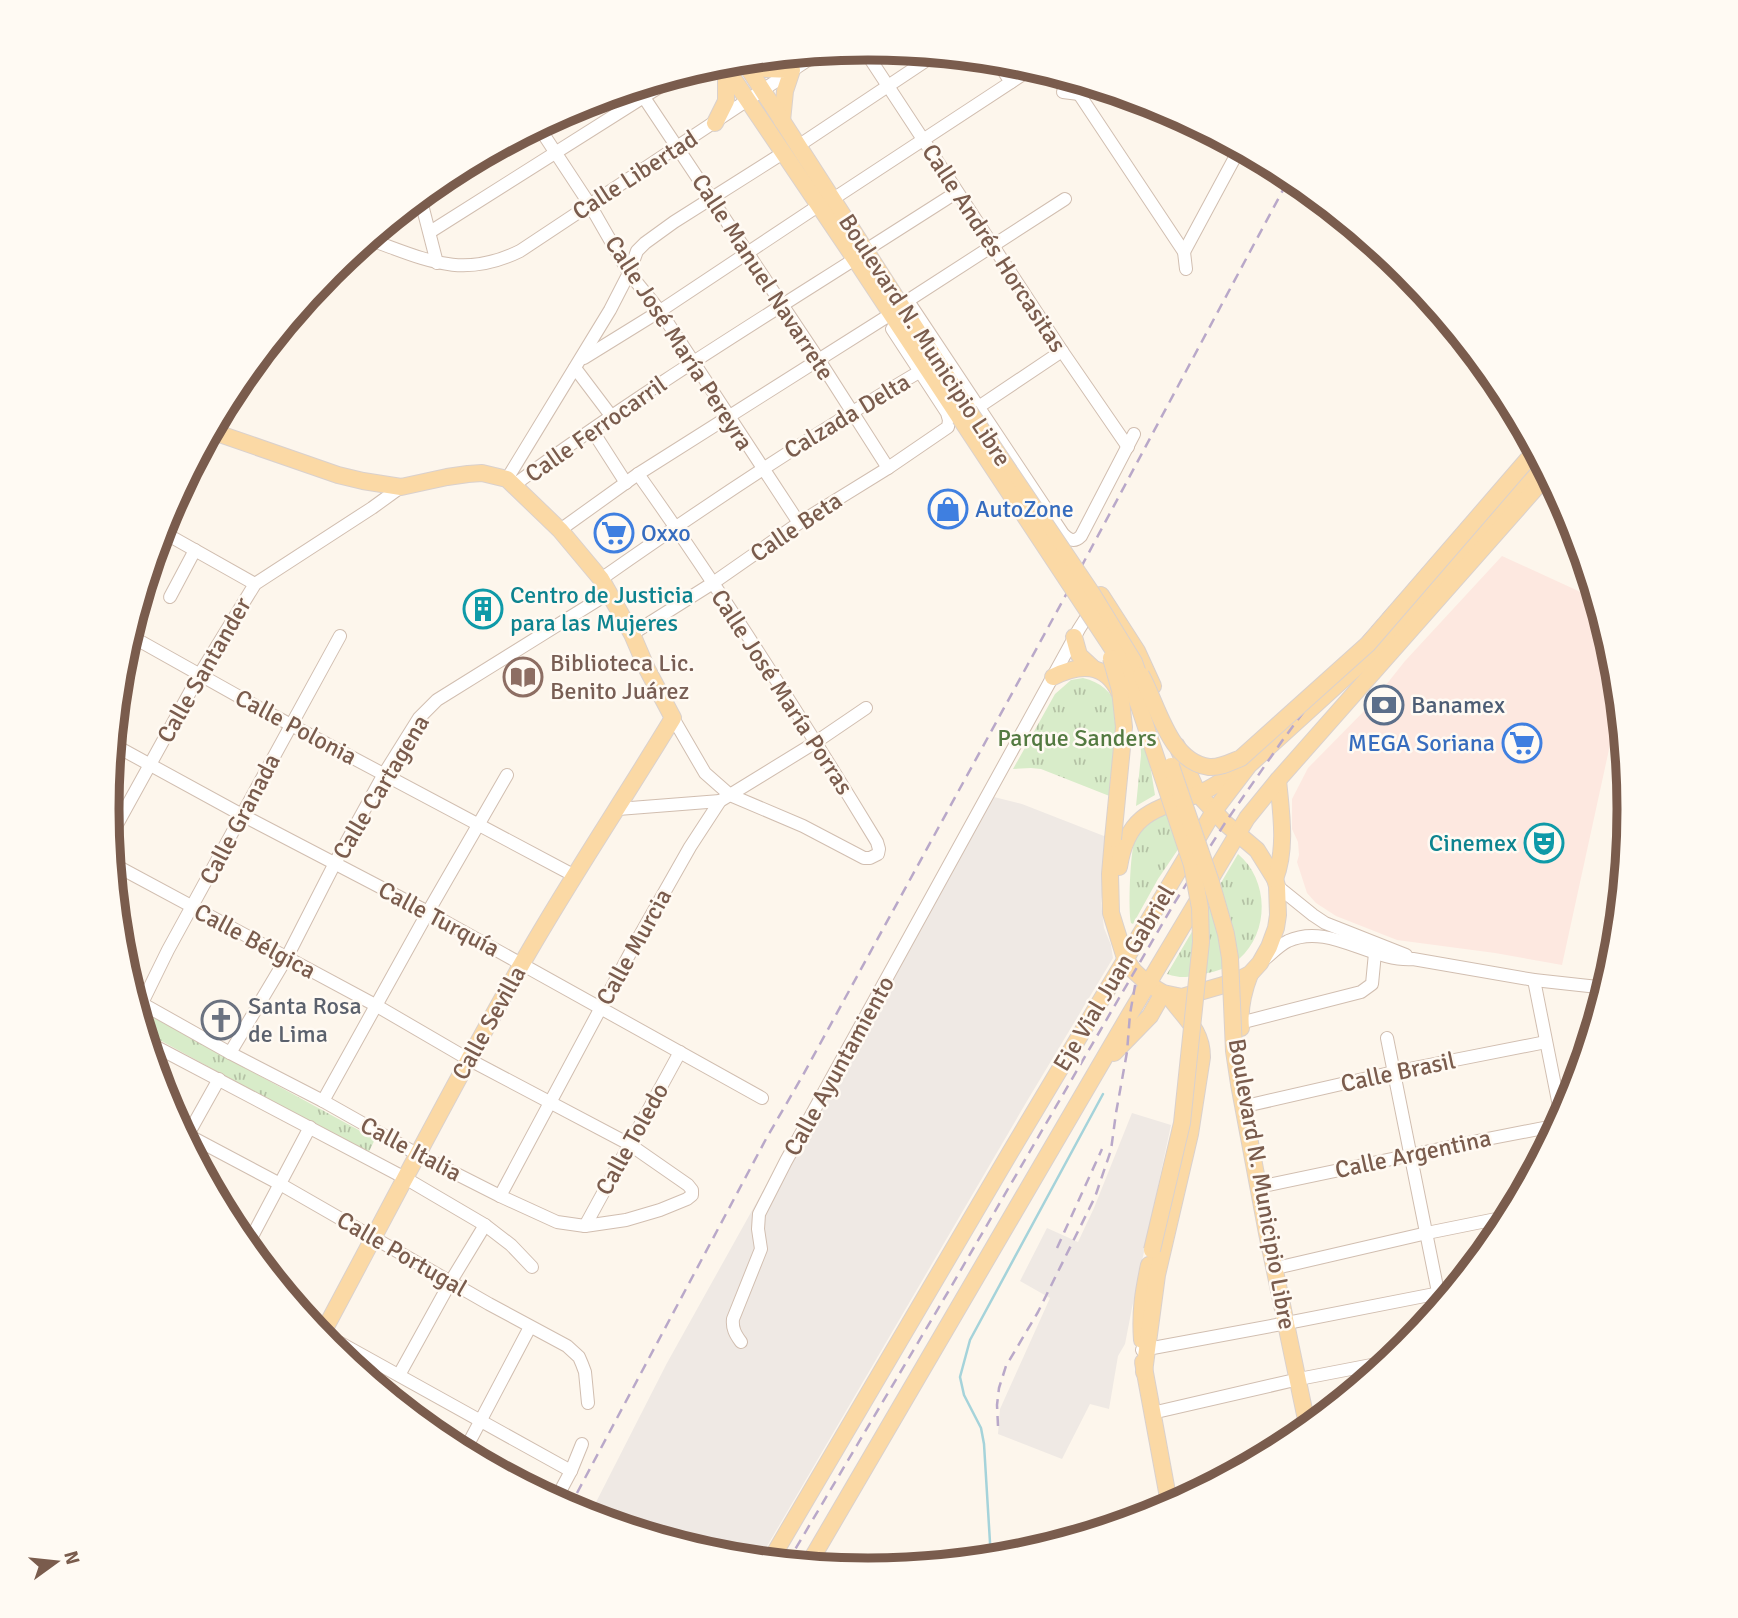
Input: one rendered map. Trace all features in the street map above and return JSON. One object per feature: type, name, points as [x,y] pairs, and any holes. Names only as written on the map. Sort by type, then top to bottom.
[{"type":"main road","points":[[762,67],[792,70],[783,99],[782,121]]},
{"type":"main road","name":"Boulevard N. Municipio Libre","points":[[750,70],[782,121],[790,149]]},
{"type":"main road","name":"Boulevard N. Municipio Libre","points":[[729,73],[747,101],[790,149],[861,255],[964,412],[1124,669],[1192,865],[1200,908],[1201,954],[1182,1123],[1142,1299],[1140,1317],[1145,1349]]},
{"type":"main road","points":[[715,123],[726,101],[724,74]]},
{"type":"main road","name":"Boulevard N. Municipio Libre","points":[[964,412],[1091,592],[1134,662],[1191,822],[1226,933],[1238,1084],[1306,1417]]},
{"type":"main road","points":[[220,434],[362,481],[401,487],[482,473],[511,482],[560,530],[605,586],[673,718]]},
{"type":"main road","points":[[1134,662],[1149,688],[1167,733],[1185,755],[1195,762],[1209,766],[1223,765],[1241,758],[1368,644],[1532,461]]},
{"type":"main road","name":"Eje Vial Juan Gabriel","points":[[776,1553],[1214,811],[1249,765],[1382,643],[1532,461]]},
{"type":"main road","name":"Eje Vial Juan Gabriel","points":[[813,1556],[1247,818],[1542,481]]},
{"type":"main road","points":[[1101,595],[1137,651],[1198,794],[1256,850],[1276,882]]},
{"type":"main road","points":[[1100,629],[1114,669],[1124,727],[1110,874],[1111,912],[1125,958],[1148,984],[1166,994],[1182,997],[1234,982],[1255,968]]},
{"type":"main road","points":[[1074,637],[1079,655],[1115,683],[1127,717],[1129,736],[1116,880],[1116,926]]},
{"type":"main road","points":[[1053,677],[1073,669],[1093,668]]},
{"type":"main road","name":"Calle Sevilla","points":[[325,1324],[522,964],[673,718]]},
{"type":"main road","points":[[1120,858],[1126,838],[1146,815],[1165,804],[1198,794],[1249,765]]},
{"type":"main road","points":[[1186,768],[1226,777]]},
{"type":"main road","points":[[1275,1263],[1277,1241],[1244,1073],[1240,1010],[1243,992],[1269,947],[1276,928],[1276,882],[1283,846],[1278,780]]},
{"type":"main road","points":[[1104,1060],[1150,1016],[1166,994]]},
{"type":"main road","points":[[1166,994],[1199,1037],[1202,1057],[1189,1134],[1157,1275],[1145,1349],[1144,1372],[1168,1496]]},
{"type":"street","name":"Calle Andrés Horcasitas","points":[[871,60],[1128,447]]},
{"type":"street","points":[[511,482],[629,273],[636,251],[674,222],[925,62]]},
{"type":"street","name":"Calle Libertad","points":[[378,242],[437,263],[469,266],[509,256],[803,63]]},
{"type":"street","points":[[1004,72],[1011,82]]},
{"type":"street","points":[[578,364],[1021,75]]},
{"type":"street","points":[[1063,92],[1079,94],[1084,91]]},
{"type":"street","points":[[1079,94],[1184,252],[1186,269]]},
{"type":"street","name":"Calle Manuel Navarrete","points":[[642,95],[888,468]]},
{"type":"street","points":[[429,232],[556,153],[632,98]]},
{"type":"street","name":"Calle José María Pereyra","points":[[544,134],[590,205],[629,273],[660,311],[799,523]]},
{"type":"street","points":[[1184,252],[1236,156]]},
{"type":"street","name":"Calle Ferrocarril","points":[[511,482],[957,192]]},
{"type":"street","points":[[560,530],[638,474],[819,360],[1065,199]]},
{"type":"street","points":[[423,207],[437,263]]},
{"type":"street","points":[[896,309],[919,372],[964,412],[1068,539],[1073,541],[1081,536],[1134,434]]},
{"type":"street","name":"Calle Beta","points":[[632,634],[713,583],[799,523],[888,468],[948,427],[949,420],[1062,351]]},
{"type":"street","points":[[578,364],[612,417]]},
{"type":"street","name":"Calzada Delta","points":[[605,586],[676,527],[762,468],[919,372]]},
{"type":"street","points":[[592,430],[626,483]]},
{"type":"street","name":"Calle José María Porras","points":[[638,474],[676,527],[816,742],[877,842],[878,854],[864,858],[803,826],[725,798]]},
{"type":"street","name":"Calle Santander","points":[[119,819],[200,674],[255,584],[401,487]]},
{"type":"street","points":[[171,537],[255,584]]},
{"type":"street","points":[[170,597],[195,550]]},
{"type":"street","name":"Calle Cartagena","points":[[230,1053],[287,957],[384,774],[419,718],[437,700],[605,586]]},
{"type":"street","points":[[1053,677],[1101,595]]},
{"type":"street","name":"Calle Granada","points":[[143,993],[169,950],[340,636]]},
{"type":"street","name":"Calle Polonia","points":[[139,640],[261,709],[575,876]]},
{"type":"street","name":"Calle Ayuntamiento","points":[[741,1342],[732,1325],[761,1249],[759,1214],[1053,677]]},
{"type":"street","name":"Calle Murcia","points":[[500,1196],[658,903],[707,820],[725,798],[866,708]]},
{"type":"street","points":[[673,718],[705,772],[725,798]]},
{"type":"street","name":"Calle Turquía","points":[[122,749],[428,912],[762,1097]]},
{"type":"street","points":[[323,1101],[506,775]]},
{"type":"street","points":[[618,808],[725,798]]},
{"type":"street","name":"Calle Bélgica","points":[[122,869],[629,1144],[688,1185]]},
{"type":"street","points":[[1276,882],[1301,906],[1325,923],[1413,959]]},
{"type":"street","points":[[1255,968],[1288,941],[1311,935],[1395,958],[1597,987]]},
{"type":"street","points":[[1240,1023],[1361,992],[1372,984],[1375,953]]},
{"type":"street","points":[[1534,980],[1558,1102]]},
{"type":"street","name":"Calle Italia","points":[[146,1005],[417,1154],[557,1222],[585,1226],[626,1220],[667,1208],[690,1197],[692,1192],[688,1185]]},
{"type":"street","points":[[1387,1038],[1439,1296]]},
{"type":"street","name":"Calle Brasil","points":[[1250,1105],[1394,1072],[1546,1042]]},
{"type":"street","name":"Calle Italia","points":[[158,1047],[405,1178],[485,1225],[511,1245],[532,1267]]},
{"type":"street","name":"Calle Toledo","points":[[585,1226],[680,1052]]},
{"type":"street","points":[[191,1126],[219,1079]]},
{"type":"street","name":"Calle Argentina","points":[[1268,1185],[1547,1127]]},
{"type":"street","points":[[253,1235],[310,1128]]},
{"type":"street","name":"Calle Portugal","points":[[198,1142],[280,1184],[567,1346],[579,1357],[585,1372],[588,1403]]},
{"type":"street","points":[[1275,1263],[1496,1219]]},
{"type":"street","points":[[399,1375],[485,1225]]},
{"type":"street","points":[[1145,1349],[1442,1292]]},
{"type":"street","points":[[469,1442],[530,1327]]},
{"type":"street","points":[[349,1348],[571,1471]]},
{"type":"street","points":[[1152,1413],[1372,1365]]},
{"type":"street","points":[[560,1491],[582,1444]]},
{"type":"shaded area","points":[[1502,556],[1587,595],[1604,663],[1614,728],[1562,965],[1397,940],[1336,916],[1316,903],[1307,893],[1297,862],[1298,842],[1292,829],[1292,799],[1308,768],[1370,705],[1405,661]]},
{"type":"shaded area","points":[[982,794],[1022,804],[1109,838],[1101,903],[1104,928],[1113,958],[764,1551],[675,1533],[594,1506],[667,1363]]},
{"type":"shaded area","points":[[1132,1113],[1171,1125],[1125,1344],[1118,1356],[1109,1409],[1090,1404],[1062,1459],[998,1434],[1000,1409],[1050,1298],[1020,1281],[1047,1228],[1078,1242]]},
{"type":"green space","name":"Parque Sanders","points":[[1083,678],[1105,688],[1119,708],[1112,797],[1041,769],[1013,769],[1055,694],[1071,680]]},
{"type":"green space","points":[[1144,728],[1155,795],[1136,806],[1141,755],[1140,729]]},
{"type":"green space","points":[[1169,812],[1181,845],[1133,924],[1130,916],[1130,894],[1135,840],[1150,823]]},
{"type":"green space","points":[[1238,854],[1256,878],[1262,906],[1256,935],[1249,948],[1235,962],[1218,970],[1186,977],[1167,974]]},
{"type":"green space","points":[[149,1015],[375,1139],[368,1154],[155,1038]]},
{"type":"waterway","points":[[990,1548],[984,1444],[981,1428],[964,1395],[960,1377],[970,1340],[1103,1094]]},
{"type":"railway","points":[[575,1498],[766,1139],[1079,571],[1285,186]]},
{"type":"railway","points":[[792,1554],[1175,902],[1225,823],[1331,675],[1527,450]]},
{"type":"railway","points":[[998,1426],[999,1388],[1006,1366],[1038,1312],[1095,1197],[1111,1150],[1136,980]]},
{"type":"railway","points":[[1057,1248],[1102,1149]]},
{"type":"place","name":"AutoZone","points":[[948,509]]},
{"type":"place","name":"Oxxo","points":[[614,533]]},
{"type":"place","name":"Centro de Justicia para las Mujeres","points":[[483,609]]},
{"type":"place","name":"Biblioteca Lic. Benito Juárez","points":[[523,677]]},
{"type":"place","name":"Banamex","points":[[1384,705]]},
{"type":"place","name":"MEGA Soriana","points":[[1522,743]]},
{"type":"place","name":"Cinemex","points":[[1544,843]]},
{"type":"place","name":"Santa Rosa de Lima","points":[[221,1020]]}]
